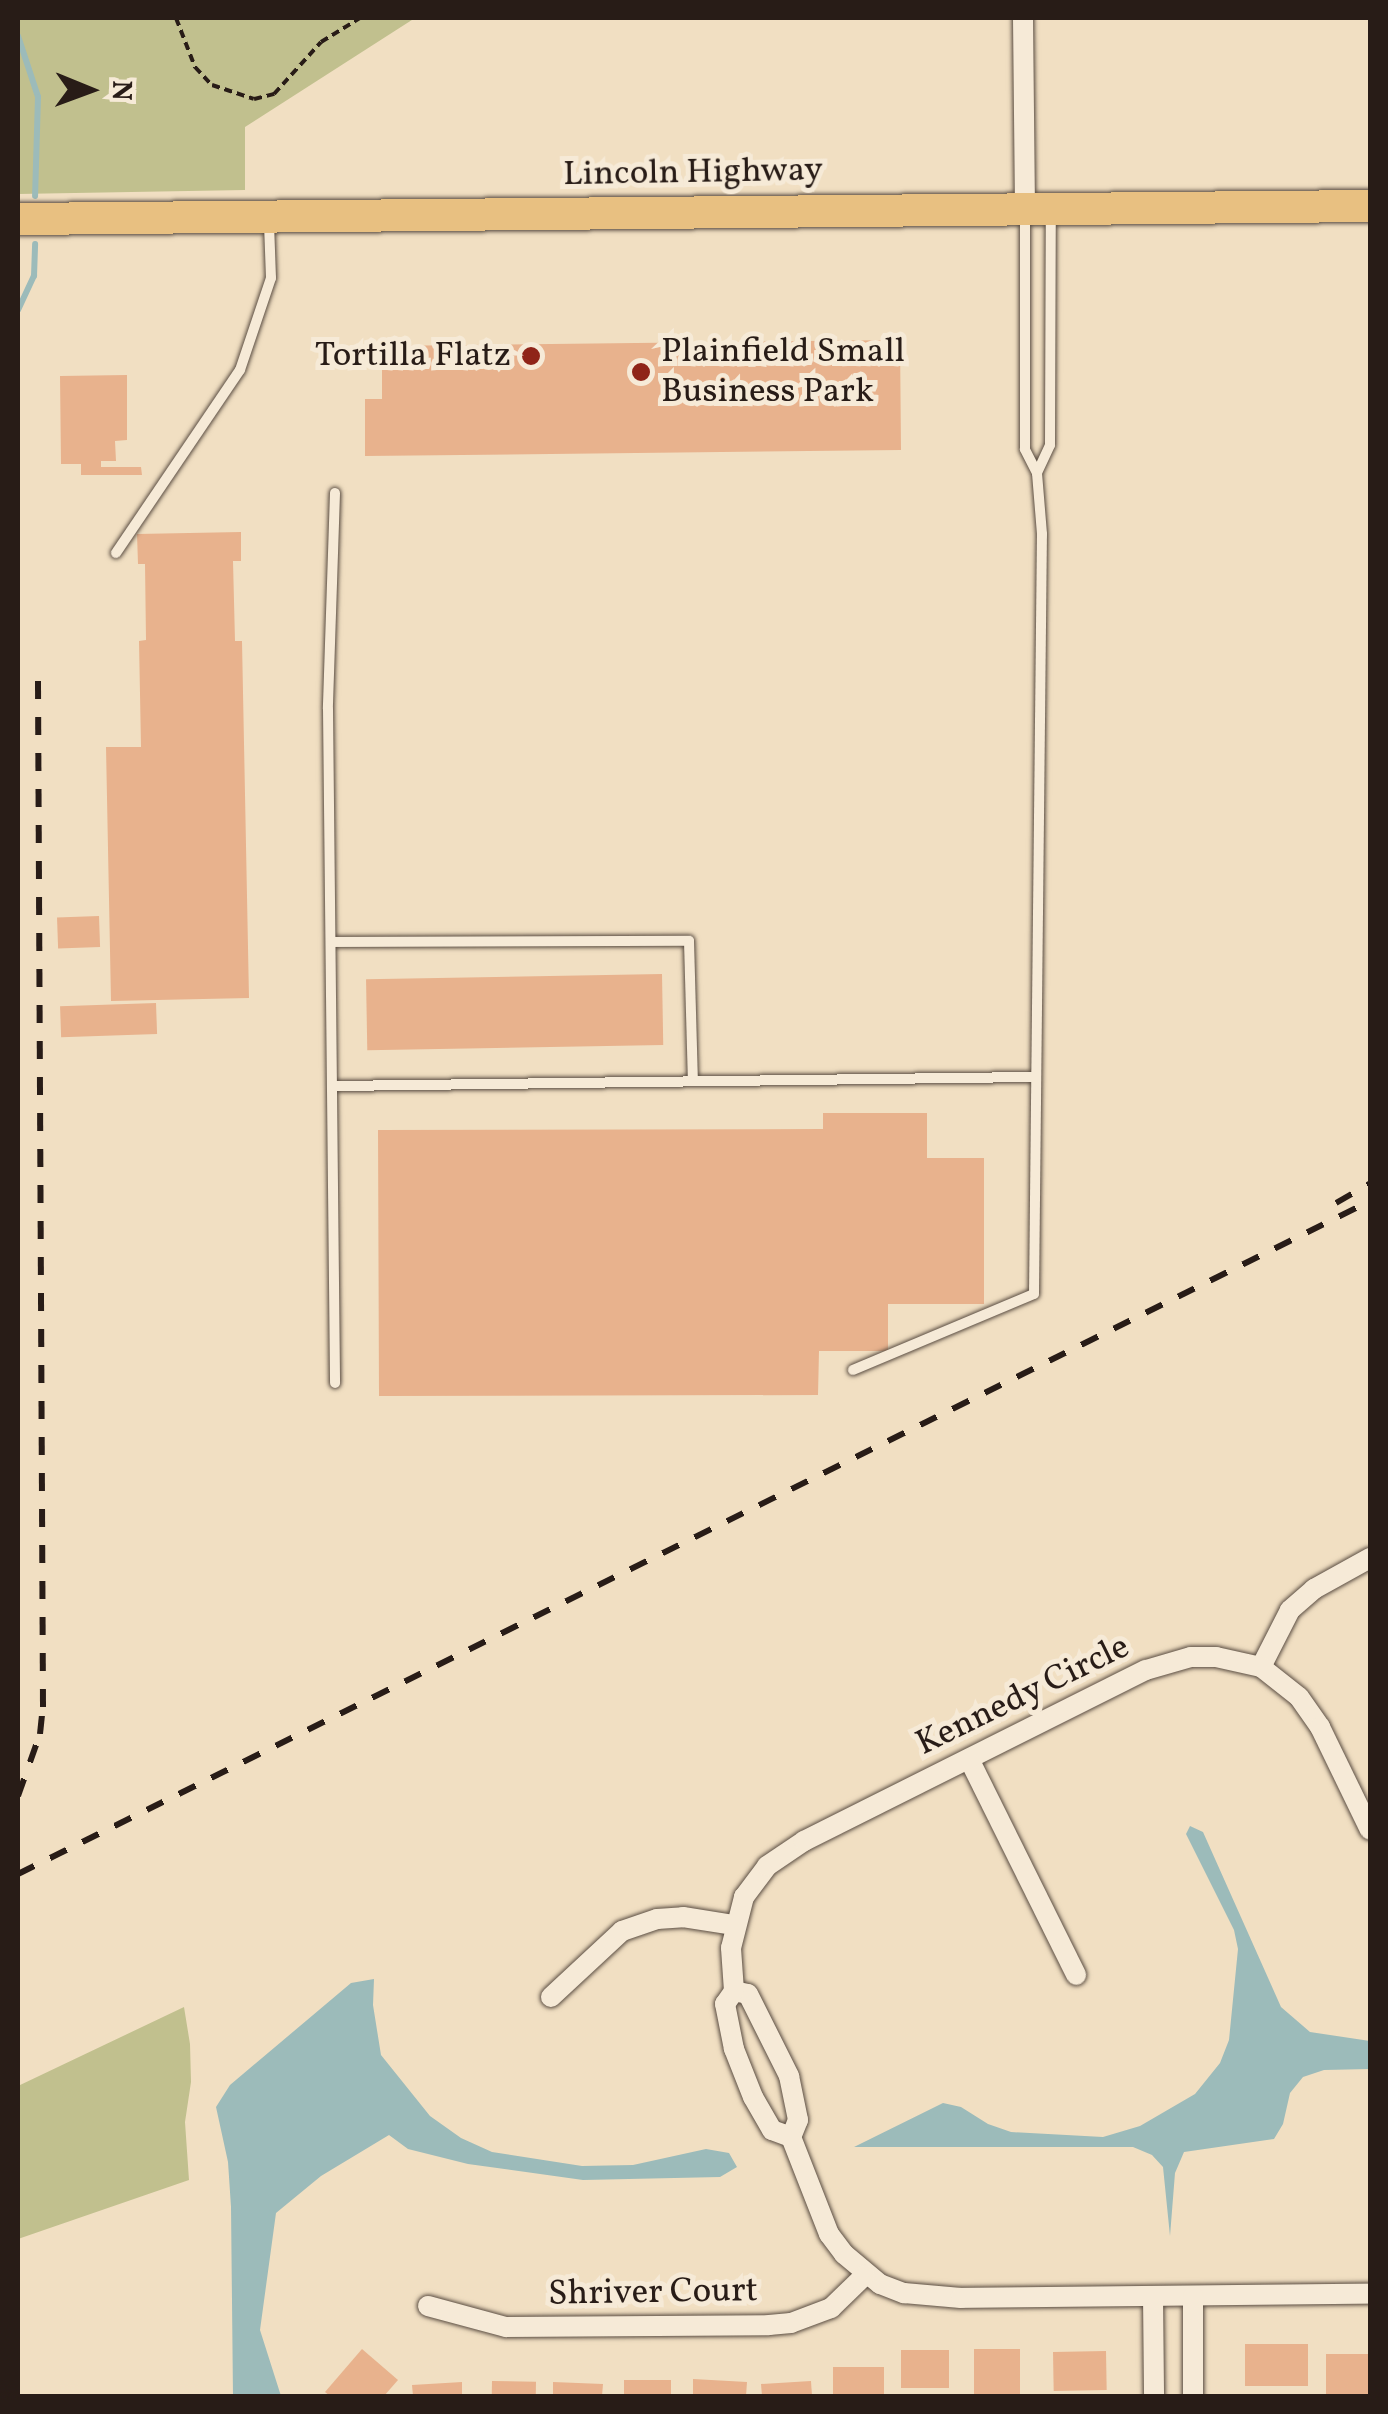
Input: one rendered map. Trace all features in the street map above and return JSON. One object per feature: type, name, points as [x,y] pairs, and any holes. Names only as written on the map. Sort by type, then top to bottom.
[{"type":"main road","name":"Lincoln Highway","points":[[18,220],[1370,206]]},
{"type":"street","points":[[1022,18],[1038,208]]},
{"type":"street","points":[[1260,1667],[1290,1610],[1314,1588],[1370,1558]]},
{"type":"street","name":"Kennedy Circle","points":[[791,2137],[772,2130],[766,2121],[738,2061],[726,2004],[734,1991],[734,1925],[754,1882],[784,1853],[1169,1661],[1216,1657],[1260,1667],[1299,1697],[1320,1727],[1370,1830]]},
{"type":"street","points":[[969,1759],[1076,1975]]},
{"type":"street","points":[[551,1998],[622,1932],[657,1919],[683,1918],[734,1925]]},
{"type":"street","name":"Kennedy Circle","points":[[734,1991],[748,1994],[789,2076],[798,2120],[791,2137],[829,2234],[865,2275],[904,2294],[1370,2294]]},
{"type":"street","name":"Shriver Court","points":[[428,2306],[506,2327],[769,2325],[831,2308],[865,2275]]},
{"type":"street","points":[[1153,2296],[1154,2396]]},
{"type":"street","points":[[1193,2296],[1193,2396]]},
{"type":"lane","points":[[853,1370],[1034,1294],[1042,534],[1036,473],[1025,448],[1038,208]]},
{"type":"lane","points":[[1036,473],[1050,446],[1038,208]]},
{"type":"lane","points":[[116,552],[240,370],[271,278],[269,218]]},
{"type":"lane","points":[[334,493],[328,709],[335,1086],[335,1383]]},
{"type":"lane","points":[[332,942],[689,941],[693,1082]]},
{"type":"lane","points":[[335,1086],[1036,1077]]},
{"type":"path","points":[[176,18],[195,67],[212,85],[254,98],[274,94],[321,42],[360,18]]},
{"type":"shaded area","points":[[18,18],[415,18],[245,127],[245,190],[18,194]]},
{"type":"shaded area","points":[[184,2007],[190,2044],[191,2082],[185,2122],[189,2180],[18,2239],[18,2086]]},
{"type":"water","points":[[1190,1826],[1203,1832],[1281,2007],[1310,2032],[1370,2041],[1370,2069],[1324,2070],[1303,2077],[1290,2093],[1283,2124],[1274,2139],[1184,2152],[1175,2173],[1170,2236],[1163,2167],[1152,2155],[1133,2147],[854,2147],[943,2103],[961,2107],[988,2124],[1011,2132],[1103,2137],[1140,2126],[1195,2094],[1220,2063],[1229,2040],[1238,1949],[1234,1930],[1186,1834]]},
{"type":"water","points":[[374,1979],[373,2005],[381,2055],[430,2116],[461,2138],[492,2152],[582,2166],[633,2165],[706,2149],[729,2153],[737,2167],[720,2177],[583,2180],[468,2164],[408,2149],[389,2135],[321,2176],[276,2213],[260,2330],[281,2396],[233,2396],[231,2207],[228,2162],[216,2107],[230,2085],[351,1983]]},
{"type":"building","name":"Plainfield Small Business Park","points":[[900,340],[901,450],[365,456],[365,399],[382,399],[382,346]]},
{"type":"building","points":[[127,375],[127,440],[115,441],[116,461],[101,461],[101,467],[141,467],[142,475],[81,475],[81,464],[61,464],[60,376]]},
{"type":"building","points":[[241,532],[241,561],[233,561],[235,641],[242,641],[249,998],[111,1001],[106,747],[141,747],[139,641],[146,640],[145,564],[138,564],[137,534]]},
{"type":"building","points":[[99,916],[100,947],[58,948],[57,917]]},
{"type":"building","points":[[662,974],[663,1045],[367,1050],[366,979]]},
{"type":"building","points":[[156,1003],[157,1034],[61,1037],[60,1006]]},
{"type":"building","points":[[823,1113],[927,1113],[927,1158],[984,1158],[984,1304],[888,1304],[888,1351],[819,1351],[818,1395],[379,1396],[378,1130],[823,1129]]},
{"type":"building","points":[[1245,2344],[1308,2344],[1308,2386],[1245,2386]]},
{"type":"building","points":[[362,2349],[398,2380],[384,2396],[330,2396],[325,2392]]},
{"type":"building","points":[[974,2349],[1020,2349],[1020,2394],[974,2394]]},
{"type":"building","points":[[901,2350],[949,2350],[949,2388],[901,2388]]},
{"type":"building","points":[[1106,2351],[1107,2390],[1054,2391],[1053,2352]]},
{"type":"building","points":[[1326,2354],[1370,2354],[1370,2394],[1326,2394]]},
{"type":"building","points":[[833,2367],[884,2367],[884,2396],[833,2396]]},
{"type":"building","points":[[693,2379],[747,2382],[746,2396],[693,2396]]},
{"type":"building","points":[[624,2380],[671,2380],[671,2396],[624,2396]]},
{"type":"building","points":[[492,2381],[536,2382],[536,2396],[492,2396]]},
{"type":"building","points":[[811,2381],[812,2396],[762,2396],[761,2384]]},
{"type":"building","points":[[462,2382],[462,2396],[413,2396],[412,2385]]},
{"type":"building","points":[[553,2382],[603,2384],[602,2396],[553,2396]]},
{"type":"waterway","points":[[18,36],[38,97],[35,196]]},
{"type":"waterway","points":[[18,310],[34,276],[35,244]]},
{"type":"railway","points":[[18,1796],[40,1734],[43,1707],[38,680]]},
{"type":"railway","points":[[1336,1203],[1370,1183]]},
{"type":"railway","points":[[18,1874],[1370,1201]]},
{"type":"place","name":"Tortilla Flatz","points":[[531,356]]},
{"type":"place","name":"Plainfield Small Business Park","points":[[641,372]]}]
